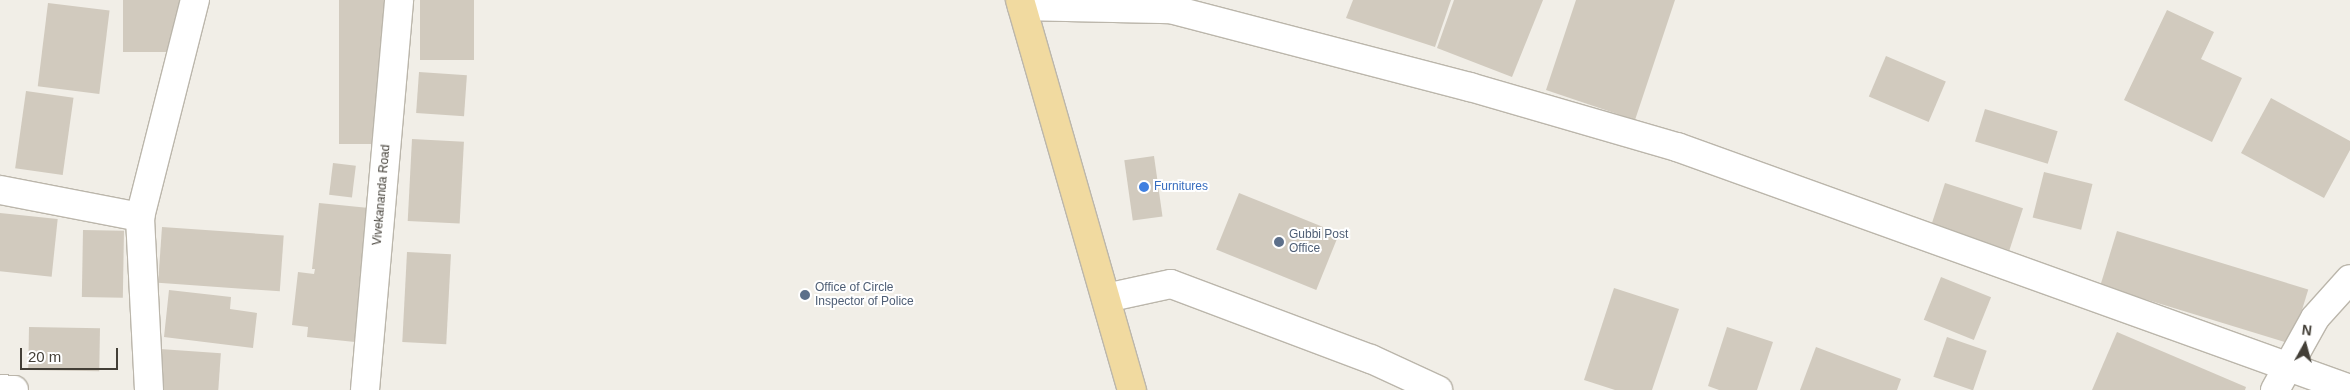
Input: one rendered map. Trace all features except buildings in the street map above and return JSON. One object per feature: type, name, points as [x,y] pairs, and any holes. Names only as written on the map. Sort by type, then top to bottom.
[{"type":"main road","points":[[1021,3],[1132,390]]},
{"type":"street","points":[[149,390],[140,217],[195,0]]},
{"type":"street","name":"Vivekananda Road","points":[[365,390],[399,0]]},
{"type":"street","points":[[1021,3],[1170,9],[1470,87],[1677,147],[2139,311],[2281,379],[2350,389]]},
{"type":"street","points":[[0,190],[140,217]]},
{"type":"street","points":[[2281,379],[2315,318],[2350,279]]},
{"type":"street","points":[[1106,298],[1170,284],[1371,359],[1438,390]]},
{"type":"street","points":[[0,388],[14,390]]},
{"type":"place","name":"Furnitures","points":[[1144,187]]},
{"type":"place","name":"Gubbi Post Office","points":[[1279,242]]},
{"type":"place","name":"Office of Circle Inspector of Police","points":[[805,295]]}]
